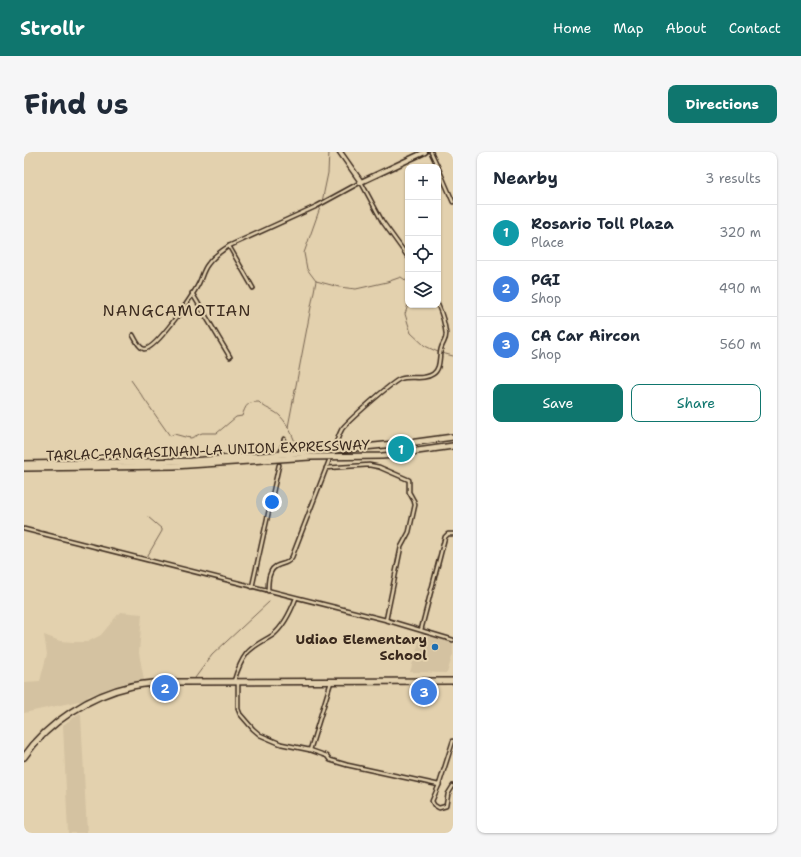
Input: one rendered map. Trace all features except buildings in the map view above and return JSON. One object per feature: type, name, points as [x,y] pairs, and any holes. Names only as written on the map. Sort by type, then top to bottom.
[{"type":"highway","name":"TARLAC-PANGASINAN-LA UNION EXPRESSWAY","points":[[24,464],[191,461],[324,451],[453,437]]},
{"type":"highway","points":[[410,452],[453,446]]},
{"type":"highway","name":"TARLAC-PANGASINAN-LA UNION EXPRESSWAY","points":[[24,468],[174,466],[310,457],[394,455]]},
{"type":"highway","points":[[24,757],[36,743],[64,717],[84,705],[113,692],[137,686],[164,682],[453,681]]},
{"type":"street","points":[[340,152],[361,182],[382,221],[405,253]]},
{"type":"street","points":[[133,335],[140,347],[150,348],[172,324],[199,283],[202,273],[208,263],[221,251],[318,206],[361,182],[425,152]]},
{"type":"street","points":[[431,152],[437,164]]},
{"type":"street","points":[[441,174],[453,202]]},
{"type":"street","points":[[229,246],[253,288]]},
{"type":"street","points":[[192,293],[230,357]]},
{"type":"street","points":[[335,446],[339,435],[346,424],[388,387],[401,379],[422,378],[433,374],[438,368],[441,350],[446,337],[439,308]]},
{"type":"street","points":[[281,452],[284,439]]},
{"type":"street","points":[[268,591],[268,582],[273,569],[288,562],[292,556],[329,461]]},
{"type":"street","points":[[252,587],[279,465]]},
{"type":"street","points":[[326,468],[369,465],[381,468],[409,480],[409,492],[415,505],[408,532],[401,547],[386,620]]},
{"type":"street","points":[[24,529],[386,620],[453,640]]},
{"type":"street","points":[[421,630],[445,536],[448,534],[453,534]]},
{"type":"street","points":[[296,598],[288,616],[278,630],[253,647],[247,653],[238,668],[236,682],[238,709],[240,714],[255,732],[281,744],[310,750],[327,756],[330,760],[347,766],[439,785]]},
{"type":"street","points":[[310,750],[331,681]]},
{"type":"street","points":[[453,741],[439,785],[432,801],[434,805],[439,808],[446,806],[448,794],[453,786]]},
{"type":"shaded area","points":[[120,612],[142,614],[139,653],[144,680],[124,683],[88,696],[89,699],[80,702],[24,713],[24,682],[40,681],[47,654],[44,635],[60,641],[87,642],[101,635]]},
{"type":"shaded area","name":"Udiao Elementary School","points":[[422,632],[453,639],[453,654],[447,673],[410,672]]},
{"type":"shaded area","points":[[80,713],[87,833],[68,833],[63,725]]},
{"type":"waterway","points":[[322,202],[328,173],[329,152]]},
{"type":"waterway","points":[[321,205],[304,253],[307,269],[316,281],[339,287],[356,289],[387,282],[401,277],[405,280]]},
{"type":"waterway","points":[[288,427],[316,281]]},
{"type":"waterway","points":[[407,308],[405,314],[411,333],[425,346],[438,352],[453,356]]},
{"type":"waterway","points":[[131,380],[170,436],[174,434],[191,438],[202,433],[217,433],[236,417],[242,416],[249,404],[259,402],[278,414],[283,420],[291,432],[298,450]]},
{"type":"waterway","points":[[148,517],[162,529],[162,531],[148,555],[148,558]]},
{"type":"waterway","points":[[195,678],[212,655],[269,602]]},
{"type":"tunnel","points":[[394,455],[410,452]]},
{"type":"place","name":"Rosario Toll Plaza","points":[[401,449]]},
{"type":"place","name":"Udiao Elementary School","points":[[435,647]]},
{"type":"place","name":"PGI","points":[[165,688]]},
{"type":"place","name":"CA Car Aircon","points":[[424,692]]},
{"type":"district","name":"NANGCAMOTIAN","points":[[177,310]]}]
